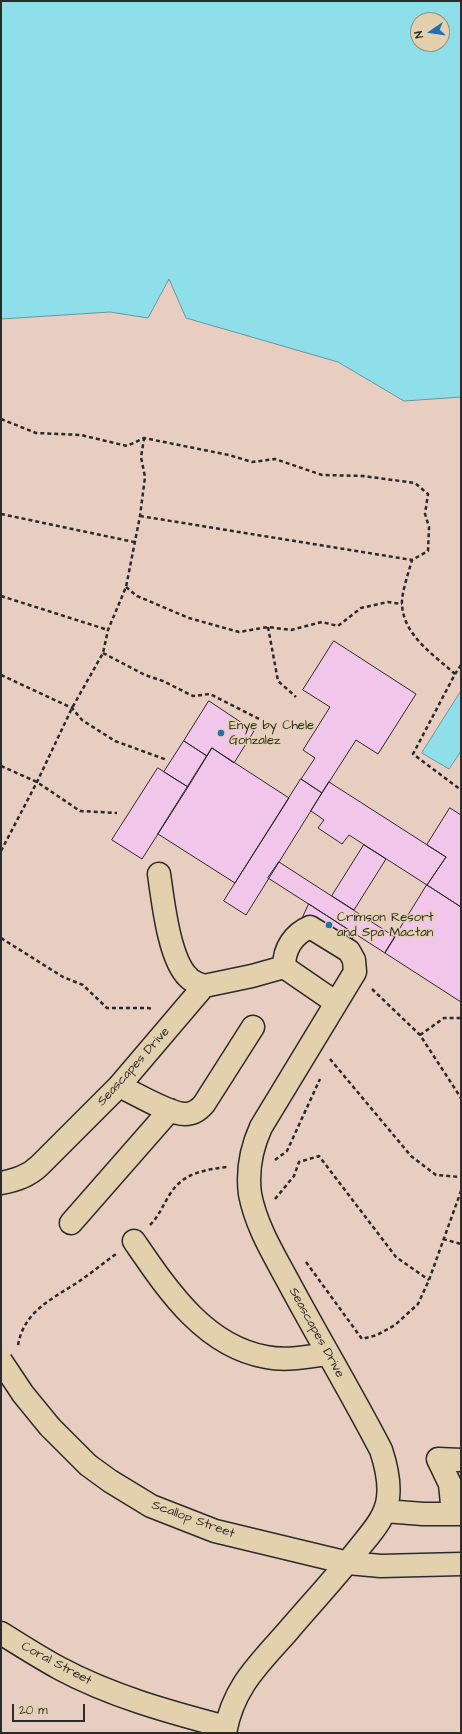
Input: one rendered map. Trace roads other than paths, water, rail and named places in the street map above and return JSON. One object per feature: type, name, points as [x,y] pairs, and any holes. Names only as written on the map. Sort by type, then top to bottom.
[{"type":"street","points":[[159,874],[177,962],[189,979],[204,986],[252,976],[284,967],[335,1002]]},
{"type":"street","name":"Seascapes Drive","points":[[226,1730],[233,1704],[247,1677],[348,1563],[376,1526],[385,1511],[388,1498],[386,1465],[381,1450],[327,1354],[258,1223],[250,1194],[250,1157],[260,1127],[335,1002],[355,972],[354,960],[349,951],[310,927],[301,931],[291,942],[284,958],[284,967]]},
{"type":"street","name":"Seascapes Drive","points":[[1,1184],[31,1174],[119,1086],[204,986]]},
{"type":"street","points":[[119,1086],[170,1110],[186,1114],[198,1110],[208,1099],[253,1027]]},
{"type":"street","points":[[72,1223],[170,1110]]},
{"type":"street","points":[[134,1241],[170,1292],[198,1323],[232,1347],[266,1358],[298,1358],[327,1354]]},
{"type":"street","name":"Scallop Street","points":[[1,1361],[23,1394],[50,1426],[88,1465],[110,1481],[151,1506],[215,1531],[348,1563],[381,1566],[461,1564]]},
{"type":"street","points":[[385,1511],[423,1514],[457,1514],[450,1484],[438,1459],[461,1460]]},
{"type":"street","name":"Coral Street","points":[[1,1632],[35,1655],[85,1681],[128,1698],[226,1730]]},
{"type":"water","points":[[1,1],[461,1],[461,397],[404,401],[338,362],[186,318],[169,279],[148,318],[110,312],[1,319]]},
{"type":"water","points":[[461,691],[461,751],[449,769],[422,753]]},
{"type":"place","name":"Enye by Chele Gonzalez","points":[[221,733]]},
{"type":"place","name":"Crimson Resort and Spa Mactan","points":[[329,925]]}]
